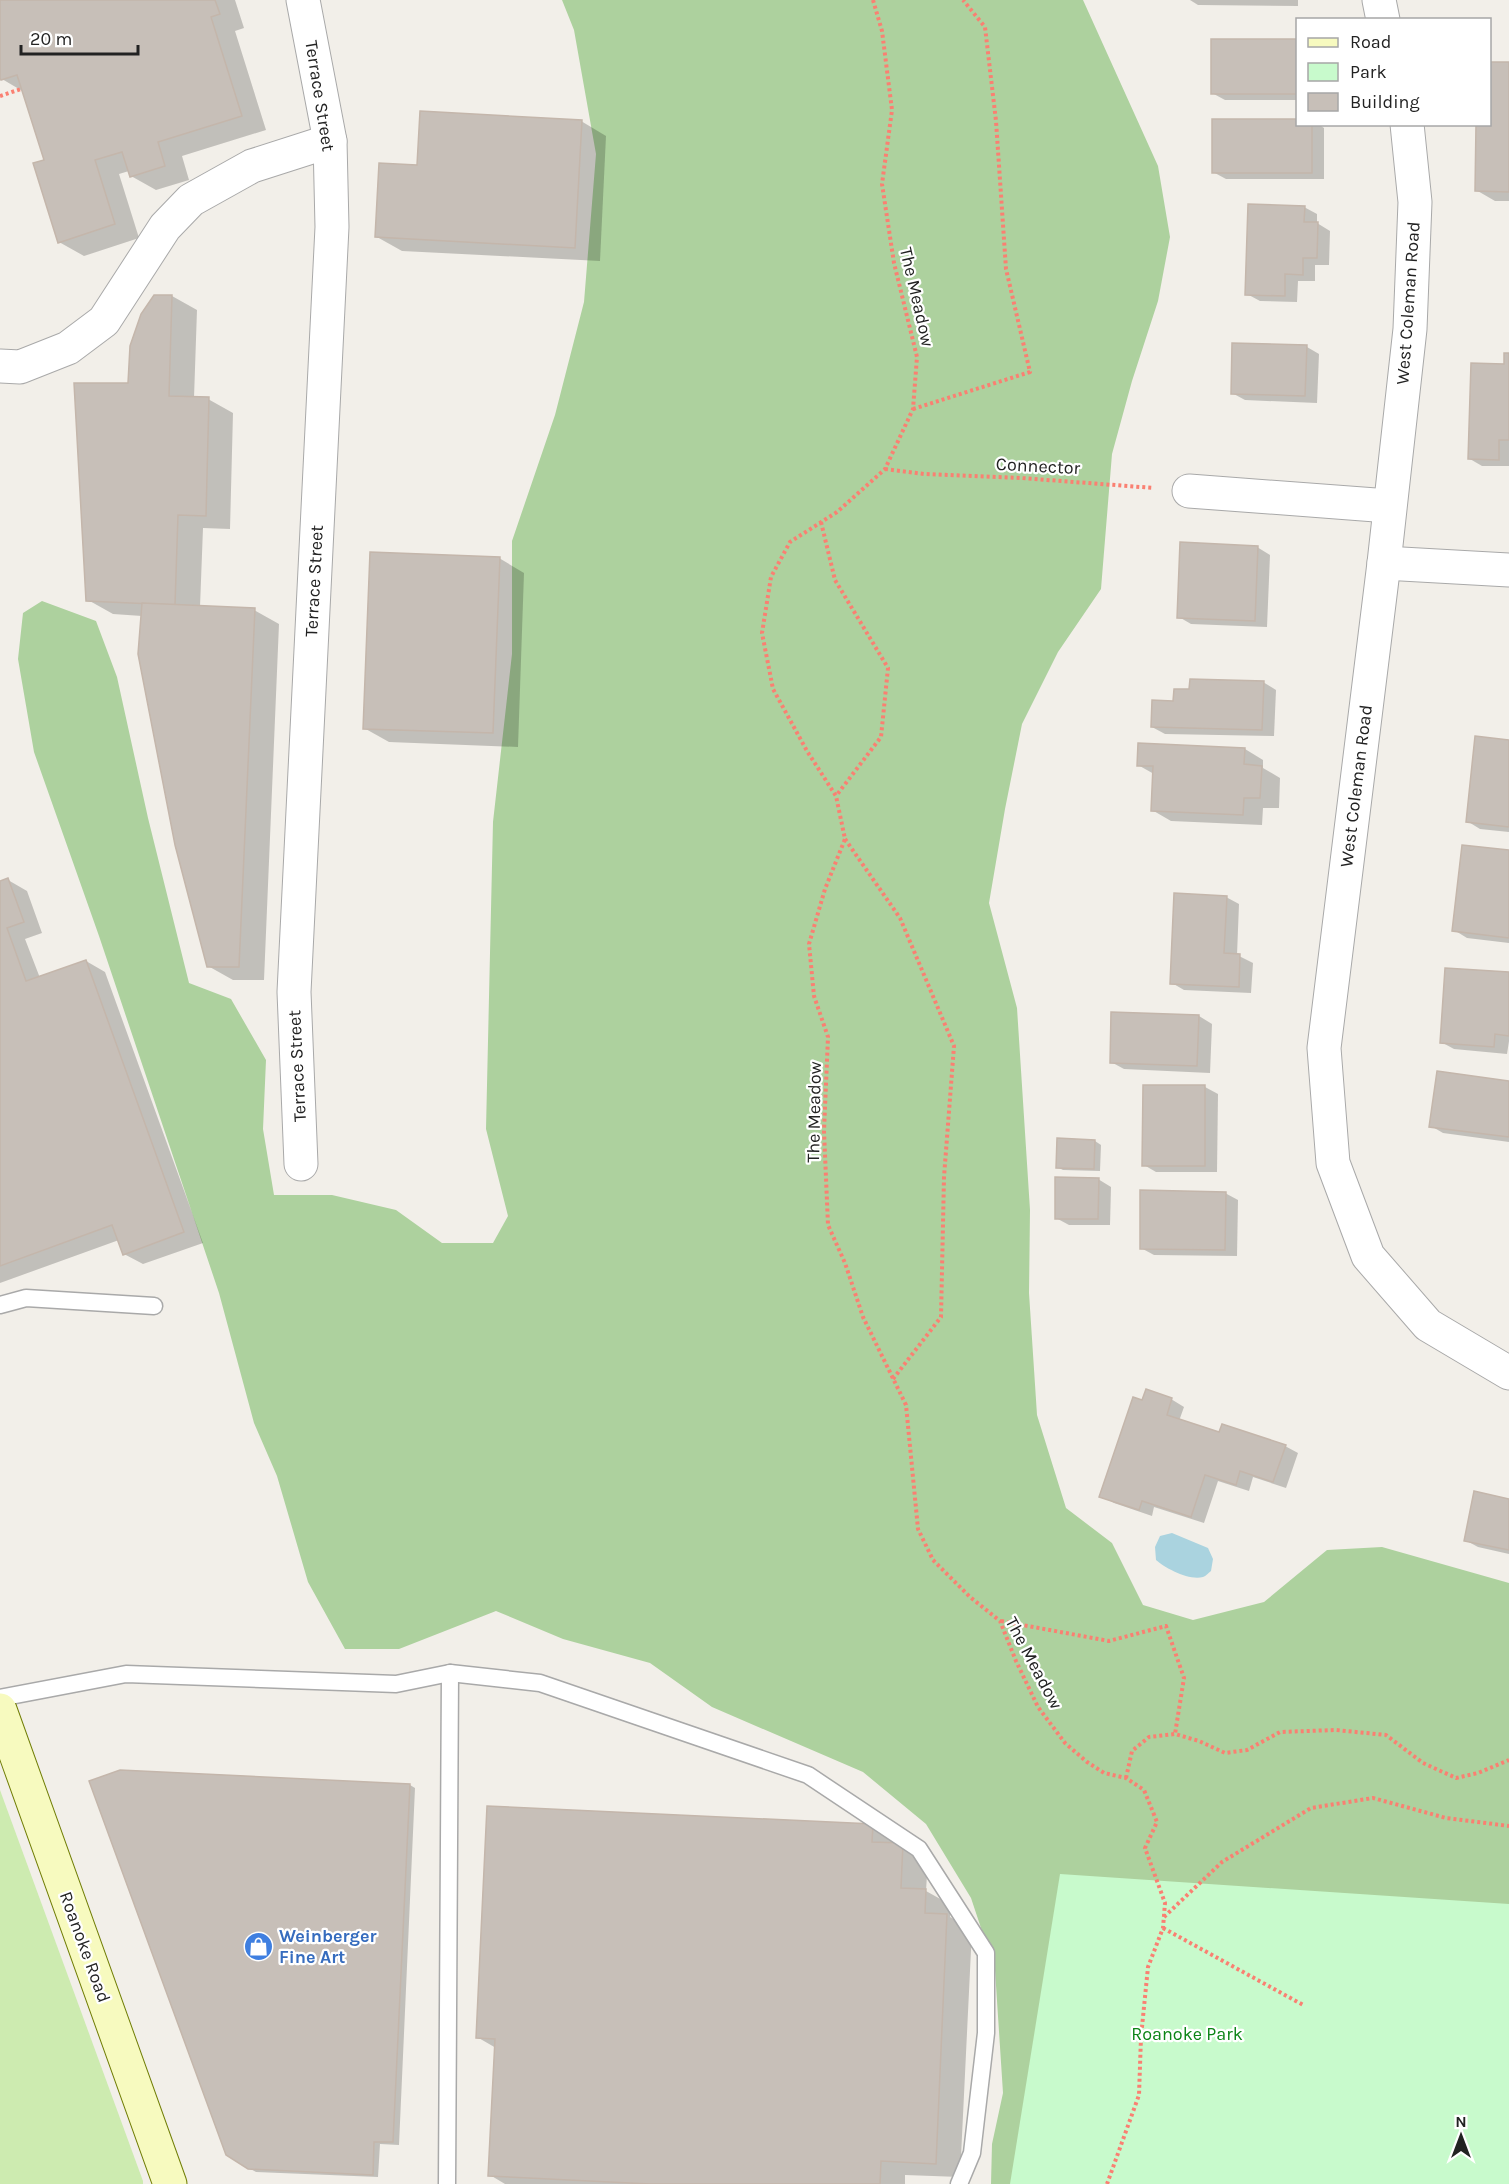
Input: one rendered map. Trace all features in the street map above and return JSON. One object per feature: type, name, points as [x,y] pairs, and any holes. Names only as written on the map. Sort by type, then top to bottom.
[{"type":"street","name":"Terrace Street","points":[[301,1164],[294,992],[332,227],[330,141],[303,0]]},
{"type":"street","points":[[1379,0],[1383,18]]},
{"type":"street","name":"West Coleman Road","points":[[1407,126],[1415,202],[1410,329],[1384,563],[1324,1048],[1333,1163],[1368,1256],[1428,1325],[1509,1373]]},
{"type":"street","points":[[0,366],[20,367],[68,348],[104,321],[165,227],[191,200],[252,166],[330,141]]},
{"type":"street","points":[[1189,490],[1389,506]]},
{"type":"street","points":[[1384,563],[1509,570]]},
{"type":"street","name":"Roanoke Road","points":[[0,1710],[170,2184]]},
{"type":"lane","points":[[0,1305],[26,1298],[154,1306]]},
{"type":"lane","points":[[0,1698],[126,1674],[396,1684],[450,1673],[540,1683],[808,1775],[919,1849],[986,1953],[986,2033],[974,2142],[972,2153],[959,2184]]},
{"type":"lane","points":[[447,2184],[450,1673]]},
{"type":"path","name":"The Meadow","points":[[873,0],[882,31],[892,110],[882,184],[894,263],[917,357],[914,409],[885,469],[837,512],[790,542],[771,577],[762,633],[773,689],[807,751],[836,796],[845,839],[825,889],[809,944],[814,996],[828,1037],[824,1131],[828,1225],[845,1263],[863,1317],[906,1405],[918,1529],[933,1560],[970,1597],[1000,1621],[1016,1662],[1038,1707],[1065,1743],[1104,1773],[1126,1778],[1144,1790],[1157,1822],[1145,1848],[1166,1903],[1163,1928],[1148,1967],[1141,2037],[1139,2095],[1107,2184]]},
{"type":"path","points":[[914,409],[1030,372],[1006,269],[996,121],[985,27],[963,0]]},
{"type":"path","points":[[0,96],[21,89]]},
{"type":"path","name":"Connector","points":[[885,469],[924,474],[1021,478],[1189,490]]},
{"type":"path","points":[[821,522],[835,580],[888,668],[881,736],[836,796]]},
{"type":"path","points":[[845,839],[900,918],[954,1046],[944,1177],[941,1317],[893,1379]]},
{"type":"path","points":[[1000,1621],[1109,1641],[1166,1626],[1184,1678],[1175,1734]]},
{"type":"path","points":[[1126,1778],[1132,1751],[1149,1737],[1175,1734],[1199,1741],[1225,1753],[1247,1750],[1280,1732],[1335,1730],[1386,1735],[1423,1763],[1456,1778],[1478,1773],[1509,1760]]},
{"type":"path","points":[[1164,1917],[1222,1862],[1311,1808],[1373,1798],[1446,1818],[1509,1826]]},
{"type":"path","points":[[1163,1928],[1305,2006]]},
{"type":"green space","points":[[562,0],[1083,0],[1158,166],[1170,237],[1158,301],[1132,381],[1112,454],[1101,589],[1058,652],[1022,724],[989,903],[1017,1008],[1030,1210],[1029,1293],[1037,1415],[1066,1508],[1112,1543],[1143,1605],[1193,1620],[1264,1602],[1327,1550],[1382,1547],[1509,1583],[1509,2184],[991,2184],[992,2144],[1003,2093],[995,1970],[971,1898],[926,1824],[863,1772],[712,1707],[650,1663],[563,1639],[496,1611],[399,1649],[345,1649],[308,1582],[277,1476],[254,1423],[219,1293],[99,936],[34,752],[18,659],[23,613],[42,601],[96,621],[117,677],[148,818],[189,983],[231,999],[266,1060],[263,1129],[274,1195],[332,1195],[396,1210],[442,1243],[493,1243],[508,1216],[486,1129],[493,822],[512,654],[512,541],[555,415],[584,302],[596,154],[574,30]]},
{"type":"green space","points":[[0,1790],[143,2181],[143,2184],[0,2184]]},
{"type":"green space","name":"Roanoke Park","points":[[1060,1874],[1509,1904],[1509,2184],[1010,2184]]},
{"type":"water","points":[[1172,1533],[1208,1548],[1213,1559],[1211,1571],[1203,1577],[1191,1577],[1171,1570],[1156,1560],[1155,1547],[1160,1536]]},
{"type":"building","points":[[0,0],[215,0],[220,14],[211,17],[242,116],[158,142],[165,166],[130,177],[122,152],[95,160],[115,224],[58,243],[33,163],[44,160],[17,75],[1,80],[0,78]]},
{"type":"building","points":[[1211,39],[1296,39],[1296,94],[1211,94]]},
{"type":"building","points":[[1491,62],[1509,62],[1509,192],[1475,191],[1476,126],[1491,126]]},
{"type":"building","points":[[420,111],[582,120],[575,248],[375,237],[379,163],[417,165]]},
{"type":"building","points":[[1212,119],[1296,119],[1296,126],[1312,126],[1312,173],[1212,173]]},
{"type":"building","points":[[1248,204],[1305,206],[1304,222],[1318,222],[1317,258],[1303,258],[1303,275],[1285,274],[1285,296],[1245,295]]},
{"type":"building","points":[[154,295],[172,295],[169,396],[209,397],[206,516],[178,515],[175,605],[86,601],[74,383],[128,383],[130,346],[141,314]]},
{"type":"building","points":[[1232,343],[1307,345],[1305,396],[1231,394]]},
{"type":"building","points":[[1504,353],[1509,353],[1509,440],[1499,440],[1499,460],[1468,459],[1471,363],[1504,364]]},
{"type":"building","points":[[1180,542],[1258,546],[1255,621],[1177,618]]},
{"type":"building","points":[[370,552],[500,557],[493,733],[363,729]]},
{"type":"building","points":[[142,603],[255,608],[239,967],[207,967],[175,845],[138,654]]},
{"type":"building","points":[[1190,679],[1264,681],[1262,730],[1151,727],[1152,700],[1173,701],[1174,689],[1189,689]]},
{"type":"building","points":[[1475,736],[1509,740],[1509,827],[1466,822]]},
{"type":"building","points":[[1138,743],[1245,748],[1244,764],[1262,766],[1260,798],[1244,798],[1243,815],[1151,811],[1153,766],[1137,766]]},
{"type":"building","points":[[1462,845],[1509,850],[1509,938],[1452,931]]},
{"type":"building","points":[[8,878],[24,922],[7,928],[26,981],[86,960],[184,1232],[123,1255],[112,1225],[0,1266],[0,881]]},
{"type":"building","points":[[1174,893],[1227,896],[1224,953],[1240,954],[1239,987],[1170,984]]},
{"type":"building","points":[[1445,968],[1509,972],[1509,1036],[1495,1034],[1494,1047],[1440,1043]]},
{"type":"building","points":[[1111,1012],[1199,1015],[1197,1066],[1110,1063]]},
{"type":"building","points":[[1437,1071],[1509,1081],[1509,1137],[1429,1127]]},
{"type":"building","points":[[1143,1085],[1205,1085],[1205,1166],[1142,1166]]},
{"type":"building","points":[[1057,1138],[1095,1140],[1094,1169],[1056,1168]]},
{"type":"building","points":[[1055,1177],[1099,1178],[1098,1219],[1055,1219]]},
{"type":"building","points":[[1140,1190],[1226,1192],[1225,1250],[1140,1249]]},
{"type":"building","points":[[1146,1389],[1172,1398],[1167,1415],[1219,1432],[1222,1424],[1286,1445],[1273,1482],[1240,1471],[1236,1485],[1205,1475],[1191,1517],[1142,1501],[1139,1510],[1099,1497],[1133,1397],[1142,1400]]},
{"type":"building","points":[[1474,1491],[1509,1499],[1509,1550],[1464,1541]]},
{"type":"building","points":[[120,1770],[410,1784],[393,2142],[374,2142],[373,2175],[248,2169],[226,2155],[89,1781]]},
{"type":"building","points":[[487,1806],[873,1824],[872,1842],[903,1843],[901,1888],[926,1889],[925,1913],[947,1914],[936,2164],[881,2161],[880,2184],[650,2184],[488,2176],[495,2039],[476,2038]]},
{"type":"place","name":"Weinberger Fine Art","points":[[258,1946]]}]
